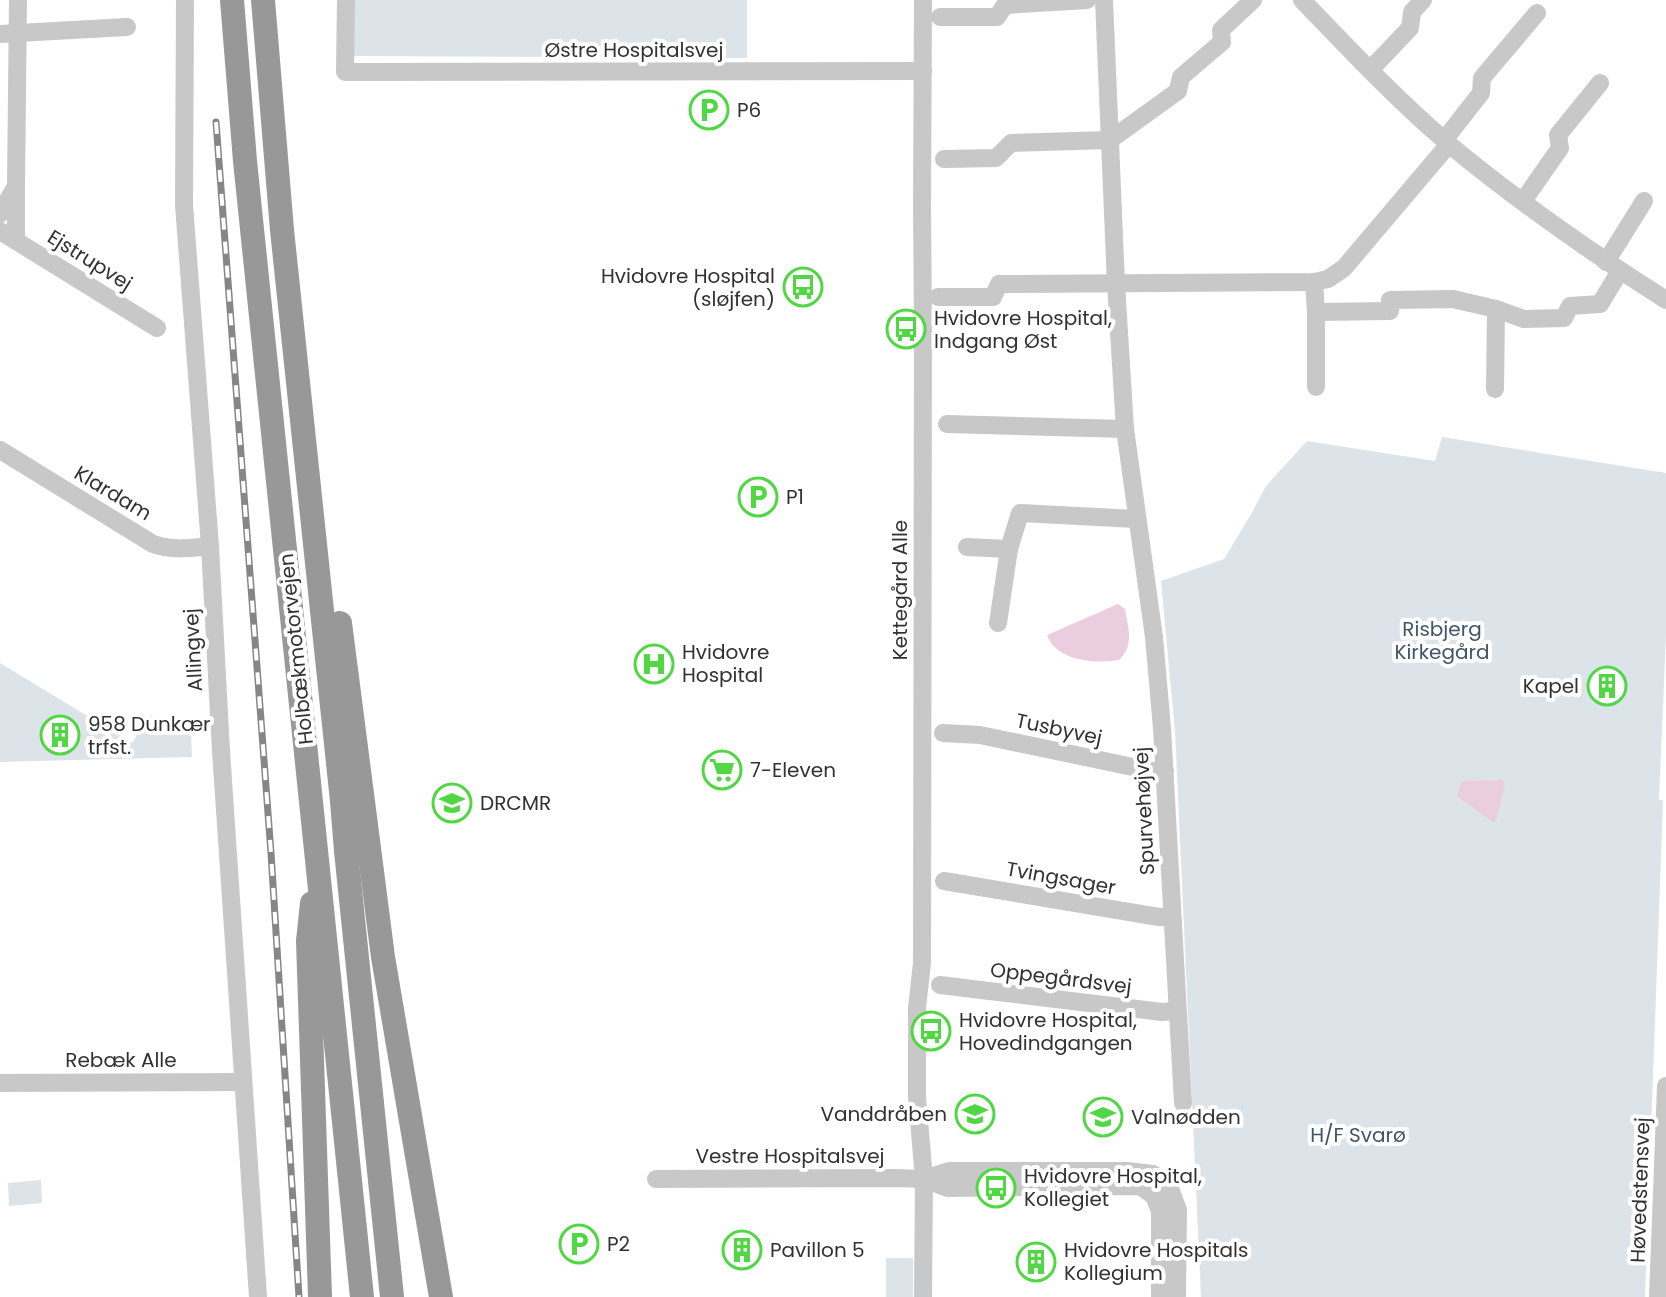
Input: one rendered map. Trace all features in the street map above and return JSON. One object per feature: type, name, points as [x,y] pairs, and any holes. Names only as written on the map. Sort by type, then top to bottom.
[{"type":"highway","name":"Holbækmotorvejen","points":[[232,0],[245,161],[362,1297]]},
{"type":"highway","name":"Holbækmotorvejen","points":[[263,0],[292,324],[392,1297]]},
{"type":"highway","points":[[292,324],[310,393],[383,957],[441,1297]]},
{"type":"highway","points":[[317,853],[308,941],[320,1297]]},
{"type":"street","points":[[8,236],[16,186],[9,34],[18,0]]},
{"type":"street","name":"Allingvej","points":[[185,0],[184,205],[210,546],[258,1297]]},
{"type":"street","name":"Østre Hospitalsvej","points":[[346,0],[345,72],[923,71]]},
{"type":"street","name":"Kettegård Alle","points":[[923,0],[922,949],[917,1008],[917,1097],[924,1179],[923,1297]]},
{"type":"street","points":[[940,17],[997,17],[1005,5],[1087,0]]},
{"type":"street","name":"Spurvehøjvej","points":[[1104,0],[1125,429],[1154,637],[1165,771],[1183,1103]]},
{"type":"street","points":[[944,159],[996,158],[1011,143],[1110,140],[1178,91],[1181,77],[1222,42],[1221,30],[1253,0]]},
{"type":"street","points":[[1302,0],[1370,70],[1447,142],[1613,267],[1666,300]]},
{"type":"street","points":[[1370,70],[1410,28],[1412,12],[1423,0]]},
{"type":"street","points":[[938,297],[993,297],[999,284],[1321,280],[1344,268],[1447,142],[1481,93],[1482,78],[1537,13]]},
{"type":"street","points":[[9,34],[127,27]]},
{"type":"street","points":[[1523,201],[1560,148],[1558,135],[1600,83]]},
{"type":"street","points":[[0,214],[16,186]]},
{"type":"street","points":[[1316,312],[1390,311],[1390,300],[1453,299],[1524,319],[1564,318],[1570,306],[1600,304],[1613,267],[1644,201]]},
{"type":"street","name":"Ejstrupvej","points":[[8,236],[157,328]]},
{"type":"street","points":[[1316,387],[1316,312],[1321,280]]},
{"type":"street","points":[[1495,389],[1496,309]]},
{"type":"street","points":[[947,424],[1125,429]]},
{"type":"street","name":"Klardam","points":[[0,450],[153,544],[182,549],[210,546]]},
{"type":"street","points":[[998,623],[1009,549],[1020,513],[1136,519]]},
{"type":"street","points":[[967,547],[1009,549]]},
{"type":"street","name":"Tusbyvej","points":[[943,733],[980,735],[1152,771],[1165,771]]},
{"type":"street","name":"Tvingsager","points":[[944,881],[1172,917]]},
{"type":"street","name":"Oppegårdsvej","points":[[940,985],[1162,1012],[1177,1011]]},
{"type":"street","name":"Rebæk Alle","points":[[0,1083],[242,1082]]},
{"type":"street","name":"Høvedstensvej","points":[[1658,1297],[1666,1086]]},
{"type":"street","points":[[924,1179],[949,1171],[1127,1171],[1153,1174],[1164,1181],[1171,1191],[1178,1210],[1177,1297]]},
{"type":"street","name":"Vestre Hospitalsvej","points":[[656,1179],[924,1179]]},
{"type":"street","points":[[924,1179],[948,1188],[1140,1186],[1154,1196],[1160,1211],[1160,1297]]},
{"type":"green space","points":[[353,0],[747,0],[747,58],[352,56]]},
{"type":"green space","points":[[1442,437],[1666,473],[1666,636],[1659,799],[1663,801],[1645,1297],[1201,1297],[1175,732],[1161,581],[1224,559],[1266,486],[1307,441],[1435,461]]},
{"type":"green space","points":[[0,663],[132,743],[150,715],[191,736],[192,757],[0,762]]},
{"type":"green space","points":[[41,1180],[42,1203],[9,1206],[8,1183]]},
{"type":"green space","points":[[886,1258],[913,1258],[913,1297],[886,1297]]},
{"type":"shaded area","points":[[1118,604],[1125,609],[1129,636],[1127,648],[1119,660],[1077,659],[1059,650],[1047,635]]},
{"type":"shaded area","points":[[1503,780],[1505,784],[1494,823],[1457,796],[1462,781]]},
{"type":"railway","points":[[216,122],[271,853],[299,1297]]},
{"type":"place","name":"P6","points":[[709,110]]},
{"type":"place","name":"Hvidovre Hospital (sløjfen)","points":[[803,287]]},
{"type":"place","name":"Hvidovre Hospital, Indgang Øst","points":[[906,329]]},
{"type":"place","name":"P1","points":[[758,497]]},
{"type":"place","name":"Hvidovre Hospital","points":[[654,664]]},
{"type":"place","name":"Kapel","points":[[1607,686]]},
{"type":"place","name":"958 Dunkær trfst.","points":[[60,735]]},
{"type":"place","name":"7-Eleven","points":[[722,770]]},
{"type":"place","name":"DRCMR","points":[[452,803]]},
{"type":"place","name":"Hvidovre Hospital, Hovedindgangen","points":[[931,1031]]},
{"type":"place","name":"Vanddråben","points":[[975,1114]]},
{"type":"place","name":"Valnødden","points":[[1103,1117]]},
{"type":"place","name":"Hvidovre Hospital, Kollegiet","points":[[996,1188]]},
{"type":"place","name":"P2","points":[[579,1244]]},
{"type":"place","name":"Pavillon 5","points":[[742,1250]]},
{"type":"place","name":"Hvidovre Hospitals Kollegium","points":[[1036,1262]]},
{"type":"park label","name":"Risbjerg Kirkegård","points":[[1442,640]]},
{"type":"park label","name":"H/F Svarø","points":[[1358,1135]]}]
